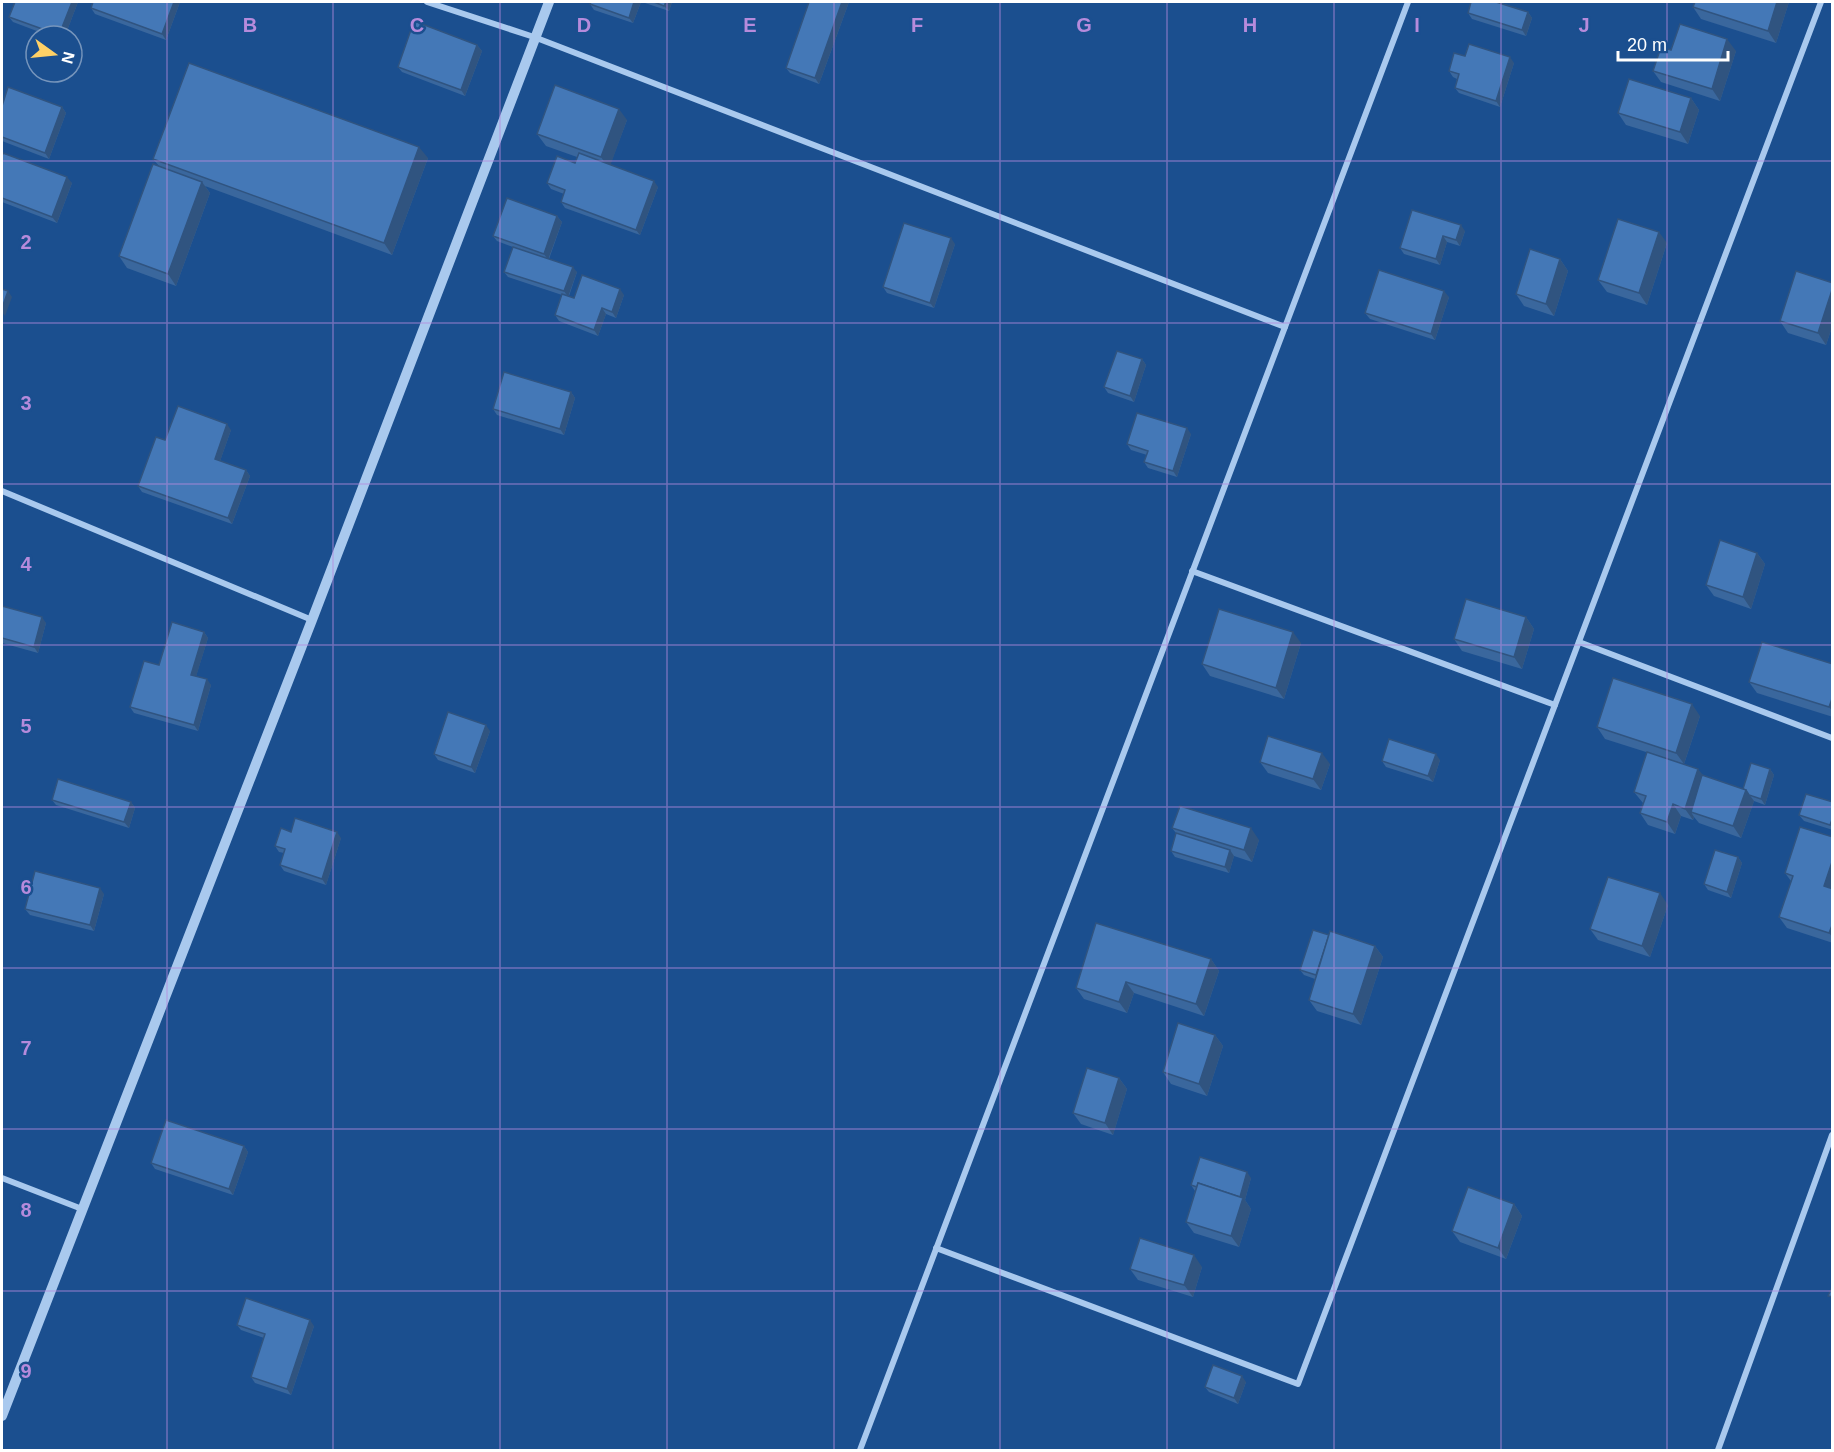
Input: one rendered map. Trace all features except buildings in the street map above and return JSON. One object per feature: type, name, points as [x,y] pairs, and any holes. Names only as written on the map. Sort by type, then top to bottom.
[{"type":"street","points":[[427,2],[534,38],[1285,327]]},
{"type":"street","points":[[2,1416],[312,620],[549,2]]},
{"type":"street","points":[[860,1450],[1408,2]]},
{"type":"street","points":[[936,1248],[1298,1384],[1821,2]]},
{"type":"street","points":[[2,491],[312,620]]},
{"type":"street","points":[[1192,571],[1555,705]]},
{"type":"street","points":[[1579,642],[1833,738]]},
{"type":"street","points":[[1718,1450],[1833,1136]]},
{"type":"street","points":[[2,1178],[82,1209]]}]
